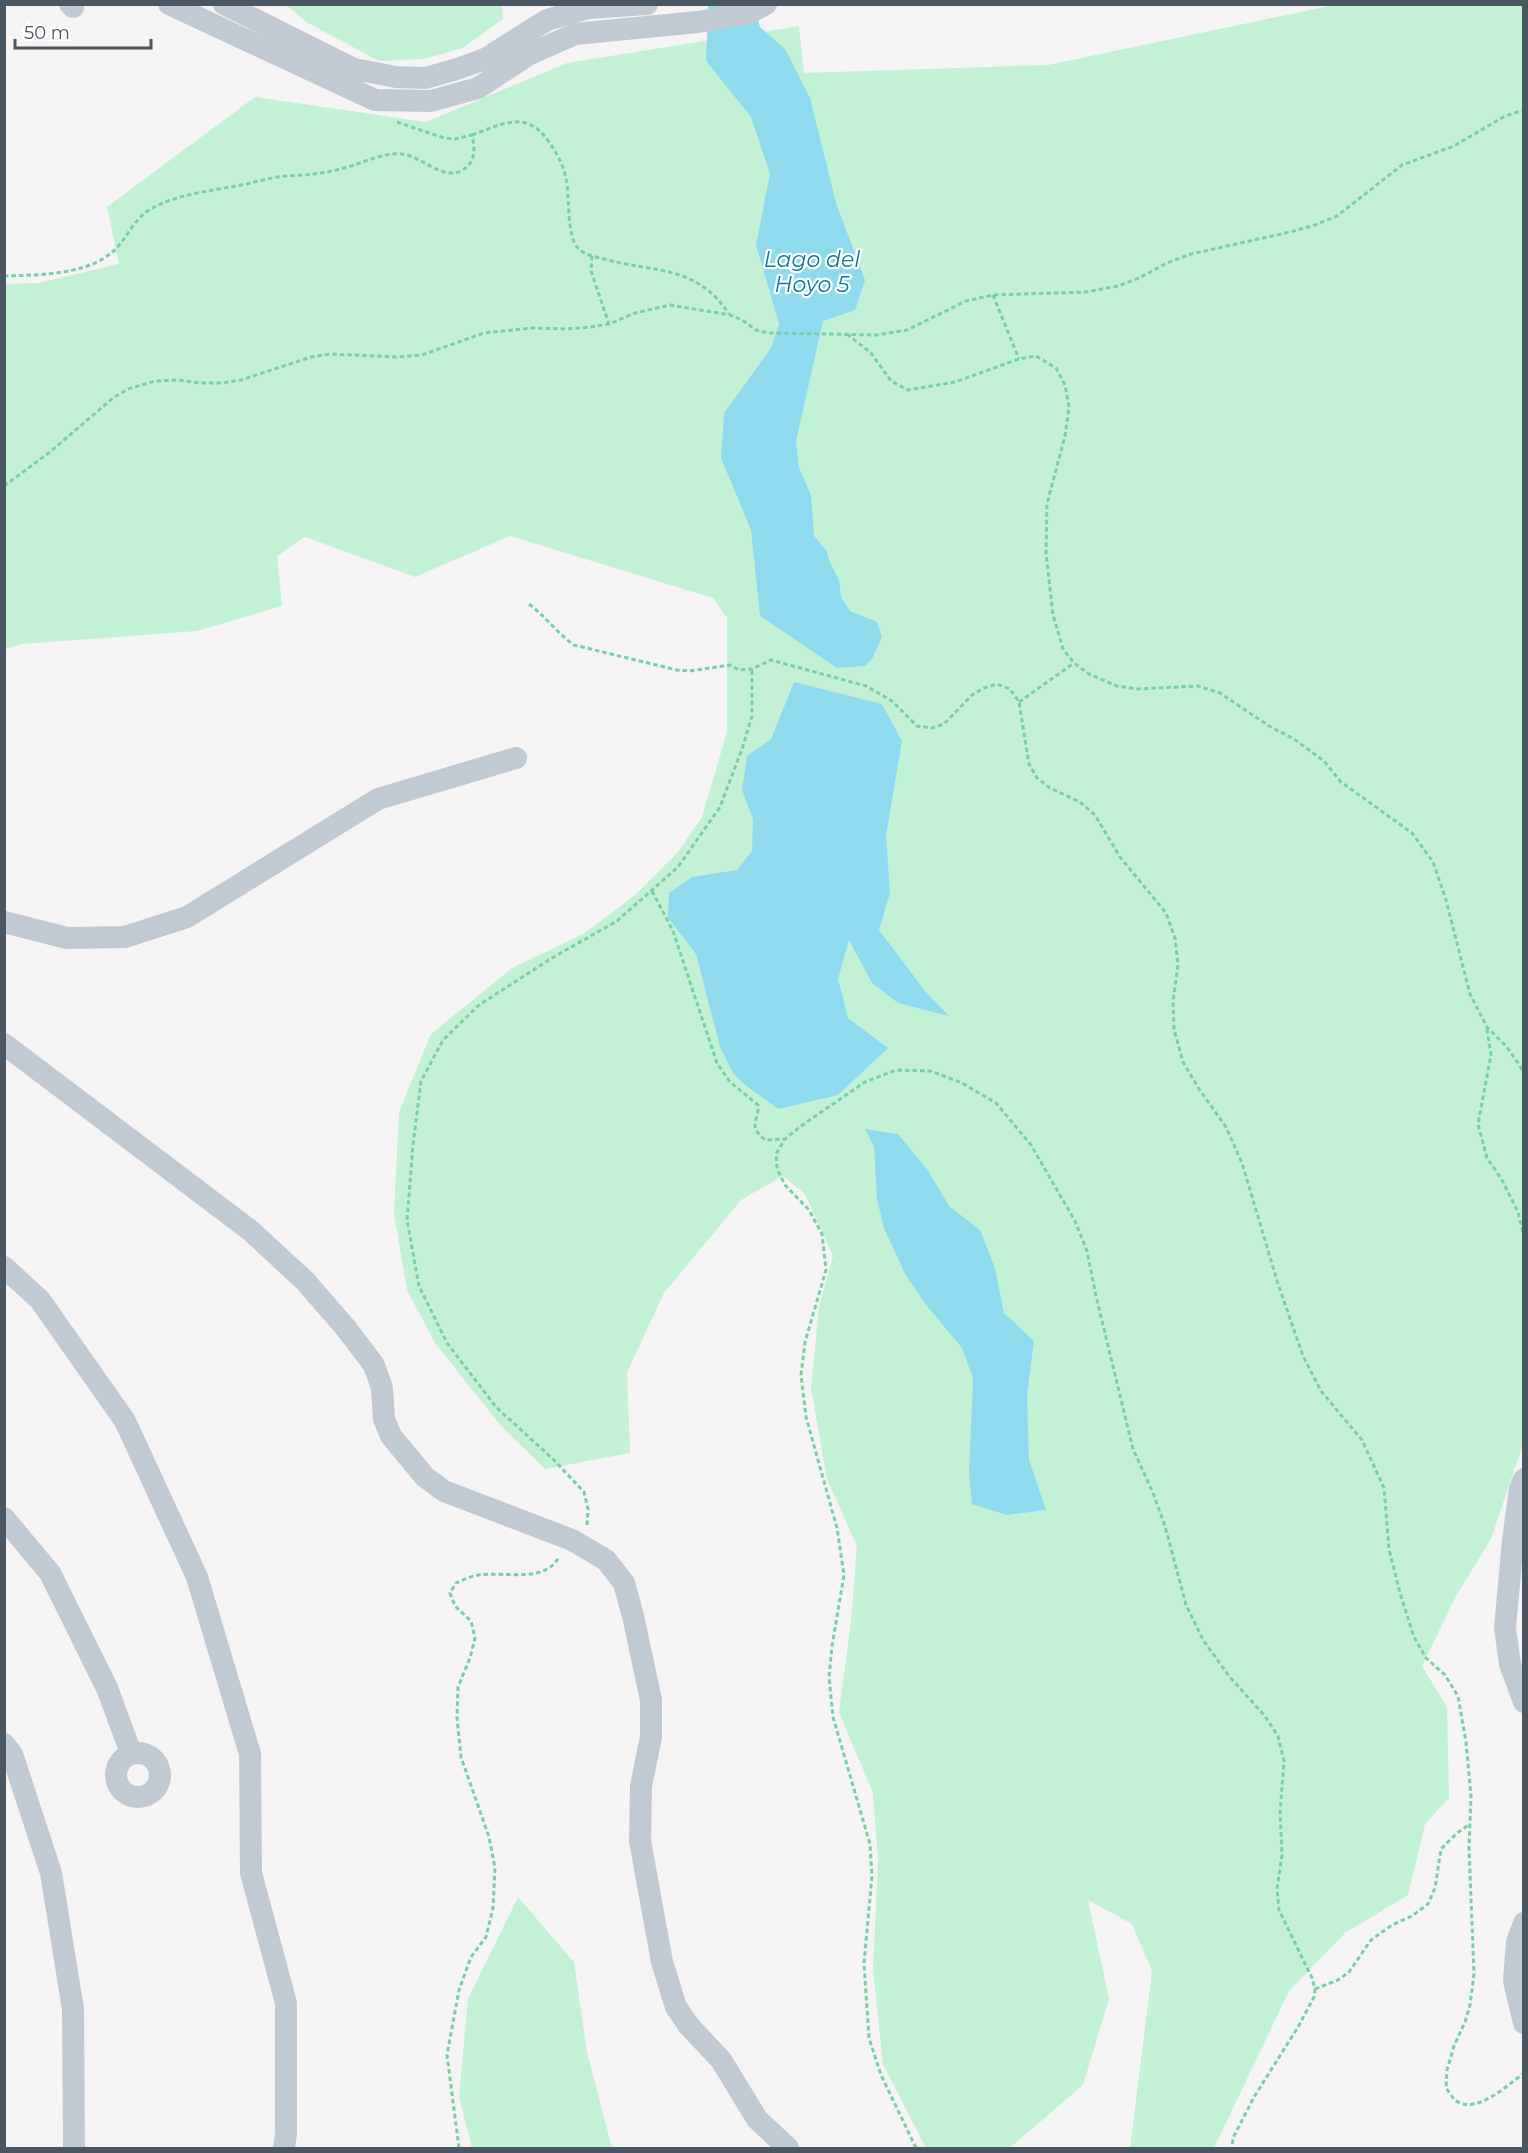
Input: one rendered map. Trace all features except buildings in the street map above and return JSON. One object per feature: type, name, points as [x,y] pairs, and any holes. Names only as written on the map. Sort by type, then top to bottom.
[{"type":"street","points":[[169,4],[375,100],[430,101],[478,88],[528,56],[575,34],[698,22],[749,13],[766,4]]},
{"type":"street","points":[[224,4],[354,69],[396,77],[425,78],[485,58],[546,20],[588,8],[647,4]]},
{"type":"street","points":[[4,922],[67,938],[125,938],[187,917],[378,799],[516,758]]},
{"type":"street","points":[[4,1044],[251,1231],[305,1281],[374,1365],[382,1388],[384,1419],[391,1436],[425,1477],[444,1491],[572,1540],[606,1560],[624,1583],[651,1700],[651,1737],[641,1786],[640,1841],[662,1962],[676,2007],[689,2026],[721,2060],[757,2118],[788,2148]]},
{"type":"street","points":[[4,1267],[40,1300],[125,1420],[197,1577],[250,1754],[251,1873],[286,2003],[286,2134],[284,2148]]},
{"type":"street","points":[[1524,1479],[1520,1490],[1513,1540],[1505,1628],[1510,1664],[1524,1702]]},
{"type":"street","points":[[4,1518],[50,1573],[107,1688],[131,1753]]},
{"type":"street","points":[[4,1744],[12,1754],[53,1884],[73,2009],[74,2148]]},
{"type":"street","points":[[1524,1923],[1517,1942],[1514,1981],[1524,2023]]},
{"type":"path","points":[[4,486],[50,452],[113,398],[128,389],[155,381],[222,383],[241,380],[320,356],[422,355],[466,338],[499,330],[566,329],[609,324],[635,313],[670,305],[730,315],[756,330],[769,333],[878,335],[907,330],[966,302],[993,295],[1086,292],[1118,286],[1191,254],[1315,225],[1337,216],[1402,165],[1454,146],[1504,116],[1524,110]]},
{"type":"path","points":[[390,120],[444,138],[455,139],[516,120],[532,125],[544,134],[561,159],[566,179],[571,232],[578,249],[616,263],[657,268],[696,281],[718,297],[730,315]]},
{"type":"path","points":[[4,276],[49,274],[90,265],[111,254],[134,224],[149,211],[173,200],[284,176],[312,175],[343,169],[373,158],[401,154],[422,160],[446,173],[460,171],[471,163],[475,150],[472,135]]},
{"type":"path","points":[[592,256],[591,271],[609,324]]},
{"type":"path","points":[[993,295],[1018,358]]},
{"type":"path","points":[[846,333],[871,353],[891,381],[908,390],[955,382],[1018,358],[1036,356],[1056,368],[1065,385],[1069,408],[1065,436],[1047,504],[1046,553],[1053,615],[1063,649],[1074,663],[1089,674],[1117,686],[1137,689],[1198,686],[1220,693],[1269,726],[1294,739],[1324,761],[1341,782],[1412,833],[1433,862],[1446,900],[1470,994],[1487,1027],[1506,1046],[1524,1074]]},
{"type":"path","points":[[529,604],[546,617],[562,636],[574,645],[677,670],[690,671],[730,665],[739,670],[752,669],[771,660],[866,686],[892,701],[917,726],[932,728],[944,724],[972,695],[984,688],[997,684],[1010,689],[1019,702],[1029,765],[1037,778],[1050,788],[1080,802],[1095,815],[1120,857],[1166,913],[1175,938],[1178,965],[1173,1001],[1174,1029],[1183,1062],[1226,1126],[1242,1162],[1278,1284],[1303,1356],[1321,1391],[1362,1440],[1384,1488],[1389,1549],[1414,1637],[1426,1658],[1445,1675],[1458,1696],[1466,1742],[1471,1796],[1469,1848],[1474,1974],[1470,2005],[1450,2062],[1446,2088],[1456,2101],[1470,2105],[1491,2098],[1523,2073]]},
{"type":"path","points":[[1019,702],[1074,663]]},
{"type":"path","points":[[459,2148],[447,2055],[459,1990],[471,1957],[486,1937],[493,1908],[495,1868],[489,1837],[461,1757],[458,1687],[470,1658],[475,1638],[471,1621],[455,1606],[450,1593],[456,1583],[478,1575],[545,1572],[554,1565],[572,1540],[588,1524],[588,1509],[584,1492],[554,1460],[496,1407],[447,1343],[418,1286],[407,1220],[413,1145],[422,1081],[442,1040],[479,1005],[552,958],[617,921],[678,867],[720,807],[742,749],[752,716],[752,669]]},
{"type":"path","points":[[652,890],[673,931],[717,1064],[730,1082],[758,1105],[759,1110],[754,1122],[756,1132],[765,1140],[785,1139]]},
{"type":"path","points":[[1487,1027],[1491,1055],[1478,1124],[1487,1158],[1502,1180],[1518,1212],[1524,1237]]},
{"type":"path","points":[[916,2148],[894,2107],[869,2038],[864,1963],[872,1876],[870,1844],[833,1717],[829,1677],[844,1575],[837,1528],[806,1417],[801,1375],[805,1342],[826,1270],[822,1234],[809,1210],[785,1185],[777,1169],[776,1154],[785,1139],[801,1126],[865,1082],[896,1070],[930,1071],[962,1083],[996,1103],[1031,1145],[1075,1221],[1087,1251],[1133,1449],[1153,1493],[1165,1527],[1186,1605],[1203,1640],[1229,1676],[1264,1715],[1278,1736],[1284,1761],[1280,1813],[1282,1855],[1277,1889],[1279,1910],[1312,1978],[1315,1989],[1314,1997],[1298,2027],[1254,2097],[1233,2138],[1232,2148]]},
{"type":"path","points":[[1315,1989],[1338,1980],[1349,1972],[1371,1940],[1428,1904],[1435,1888],[1441,1849],[1470,1824]]},
{"type":"green space","points":[[286,5],[502,5],[503,19],[463,48],[423,59],[379,61],[308,23]]},
{"type":"green space","points":[[1334,5],[1523,5],[1523,1444],[1491,1539],[1456,1596],[1422,1666],[1447,1707],[1449,1798],[1425,1824],[1408,1895],[1345,1933],[1289,1991],[1214,2148],[1130,2148],[1152,1971],[1132,1924],[1088,1900],[1109,1999],[1083,2085],[1012,2146],[1004,2148],[926,2148],[883,2064],[873,1969],[878,1861],[873,1793],[839,1712],[851,1621],[857,1546],[827,1479],[811,1388],[819,1307],[833,1256],[805,1194],[783,1176],[741,1200],[664,1293],[627,1372],[630,1453],[545,1469],[501,1426],[435,1343],[407,1290],[394,1214],[399,1112],[431,1034],[512,968],[585,933],[635,895],[678,852],[702,817],[727,732],[727,618],[713,598],[510,536],[415,577],[305,537],[277,556],[282,606],[197,631],[22,644],[5,649],[5,284],[39,283],[119,264],[107,207],[255,97],[426,122],[567,63],[799,26],[804,73],[1048,65]]},
{"type":"green space","points":[[518,1897],[574,1962],[587,2052],[612,2148],[472,2148],[459,2097],[468,1999]]},
{"type":"water","name":"Lago del Hoyo 5","points":[[708,5],[754,5],[760,27],[785,49],[810,98],[836,203],[865,280],[855,310],[823,321],[796,441],[799,468],[811,495],[814,536],[826,550],[839,580],[841,597],[850,611],[877,622],[882,637],[872,659],[865,666],[837,668],[760,616],[751,530],[721,458],[724,413],[771,348],[779,324],[756,245],[770,174],[751,117],[706,61]]},
{"type":"water","points":[[794,682],[882,704],[902,741],[886,836],[890,893],[879,930],[925,991],[949,1016],[898,1003],[872,983],[849,940],[838,979],[848,1018],[888,1048],[838,1095],[778,1109],[733,1073],[720,1047],[696,954],[668,918],[669,893],[692,877],[737,870],[752,851],[753,819],[742,790],[747,756],[771,739]]},
{"type":"water","points":[[865,1129],[898,1134],[927,1169],[949,1206],[980,1230],[995,1268],[1004,1313],[1034,1341],[1027,1395],[1029,1460],[1046,1510],[1007,1515],[972,1504],[969,1472],[973,1378],[962,1348],[927,1306],[905,1274],[884,1228],[877,1199],[874,1147]]}]
